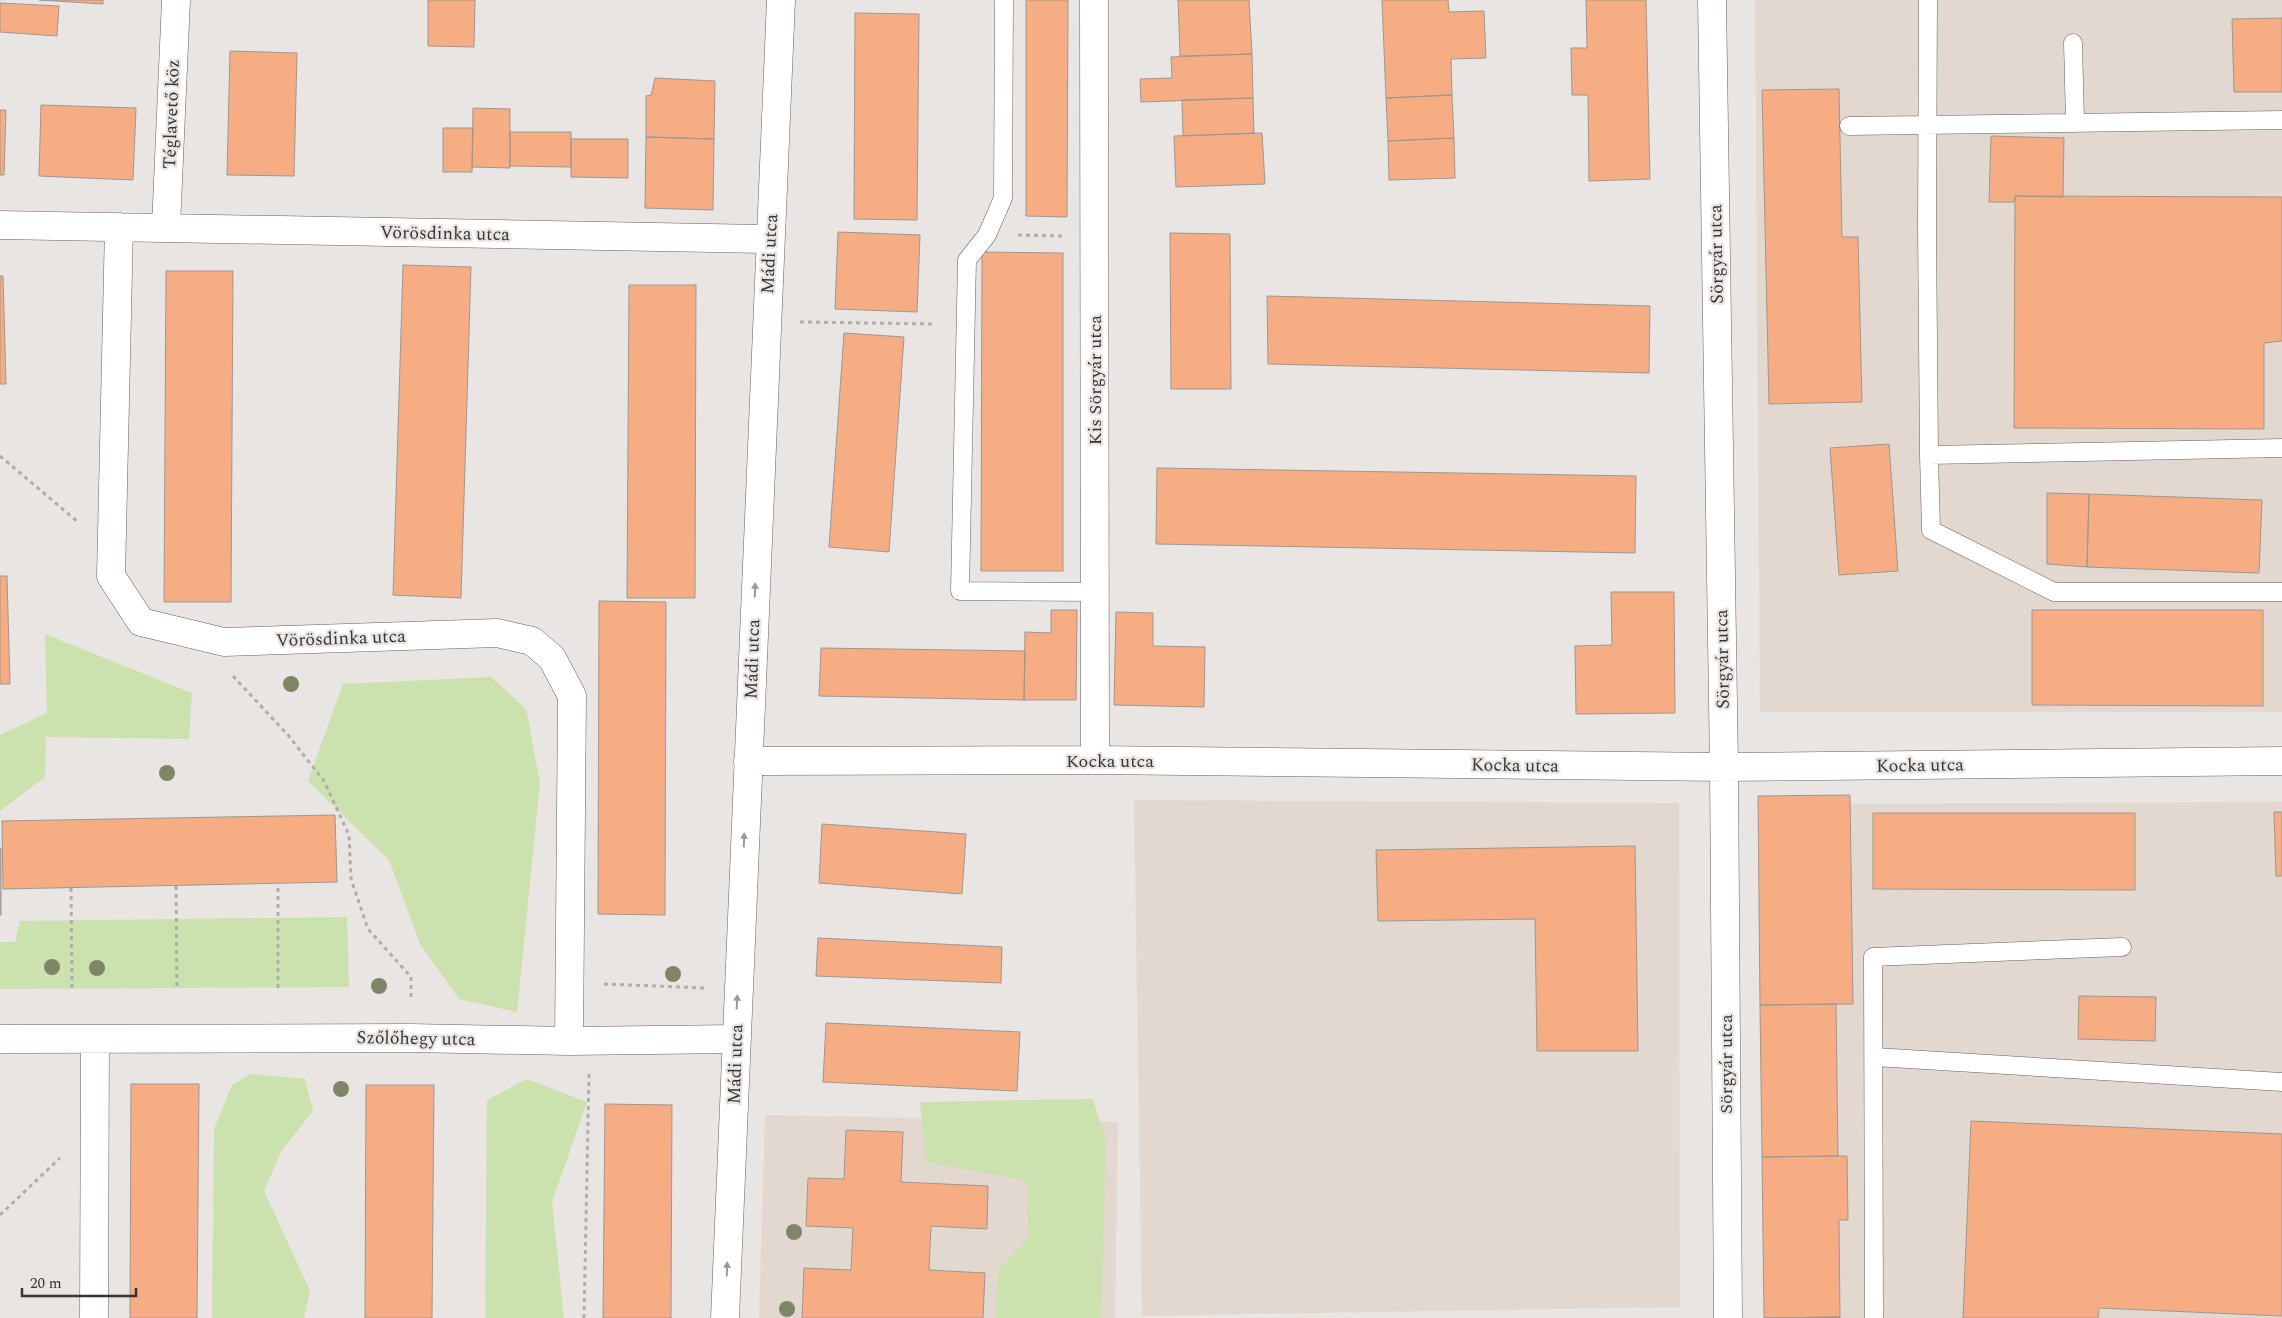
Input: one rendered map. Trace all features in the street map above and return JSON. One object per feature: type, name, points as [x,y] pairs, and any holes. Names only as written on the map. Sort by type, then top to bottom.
[{"type":"street","name":"Téglavető köz","points":[[166,227],[176,0]]},
{"type":"street","name":"Mádi utca","points":[[725,1318],[780,0]]},
{"type":"street","name":"Kis Sörgyár utca","points":[[1094,0],[1095,760]]},
{"type":"street","name":"Sörgyár utca","points":[[1712,0],[1724,767],[1728,1318]]},
{"type":"street","name":"Vörösdinka utca","points":[[0,225],[770,239]]},
{"type":"street","name":"Vörösdinka utca","points":[[120,227],[111,576],[141,622],[224,642],[497,634],[532,641],[552,658],[572,696],[569,1041]]},
{"type":"street","name":"Kocka utca","points":[[748,761],[1095,760],[1724,767],[2282,761]]},
{"type":"street","name":"Szőlőhegy utca","points":[[0,1039],[401,1038],[569,1041],[736,1039]]},
{"type":"street","points":[[94,1318],[96,1039]]},
{"type":"lane","points":[[1004,0],[1003,198],[987,235],[966,260],[960,591],[1095,592]]},
{"type":"lane","points":[[1928,0],[1927,124],[1931,530],[2054,592],[2282,592]]},
{"type":"lane","points":[[2072,44],[2075,121]]},
{"type":"lane","points":[[1849,126],[2075,121],[2282,120]]},
{"type":"lane","points":[[1929,455],[2282,448]]},
{"type":"lane","points":[[1874,1318],[1875,1056],[1873,957],[2122,947]]},
{"type":"lane","points":[[1875,1056],[2282,1082]]},
{"type":"path","points":[[987,235],[1094,237]]},
{"type":"path","points":[[766,321],[964,324]]},
{"type":"path","points":[[0,456],[111,550]]},
{"type":"path","points":[[224,642],[229,671],[288,735],[324,781],[348,835],[351,879],[368,929],[412,976],[411,998]]},
{"type":"path","points":[[278,883],[278,988]]},
{"type":"path","points":[[176,886],[177,988]]},
{"type":"path","points":[[71,888],[72,990]]},
{"type":"path","points":[[570,983],[738,989]]},
{"type":"path","points":[[584,1318],[589,1068]]},
{"type":"path","points":[[0,1215],[64,1154]]},
{"type":"shaded area","points":[[1755,0],[2282,0],[2282,712],[1760,712]]},
{"type":"shaded area","points":[[1134,800],[1679,803],[1680,1307],[1142,1316]]},
{"type":"shaded area","points":[[2282,802],[2282,1318],[1774,1318],[1769,804]]},
{"type":"shaded area","points":[[765,1115],[1118,1122],[1115,1318],[759,1318]]},
{"type":"green space","points":[[45,634],[192,693],[189,739],[46,737],[45,777],[0,811],[0,735],[47,713]]},
{"type":"green space","points":[[491,677],[526,709],[540,783],[517,1012],[459,999],[420,944],[389,860],[308,781],[343,684]]},
{"type":"green space","points":[[347,917],[349,987],[0,989],[0,942],[15,942],[20,921]]},
{"type":"green space","points":[[251,1074],[305,1079],[313,1111],[282,1150],[264,1191],[310,1291],[304,1318],[212,1318],[214,1129],[232,1085]]},
{"type":"green space","points":[[527,1079],[587,1102],[552,1202],[564,1318],[485,1318],[487,1100]]},
{"type":"green space","points":[[1093,1099],[1106,1142],[1101,1318],[996,1318],[998,1270],[1028,1238],[1027,1181],[926,1162],[920,1102]]},
{"type":"building","points":[[39,0],[103,0],[103,4]]},
{"type":"building","points":[[428,0],[475,0],[474,47],[428,46]]},
{"type":"building","points":[[1026,0],[1068,0],[1067,217],[1026,216]]},
{"type":"building","points":[[1178,0],[1249,0],[1252,54],[1180,56]]},
{"type":"building","points":[[1382,0],[1448,0],[1449,12],[1484,11],[1486,58],[1451,59],[1452,95],[1386,98]]},
{"type":"building","points":[[1586,0],[1646,0],[1650,179],[1589,181],[1588,95],[1572,95],[1571,48],[1587,48]]},
{"type":"building","points":[[0,3],[59,6],[57,36],[0,32]]},
{"type":"building","points":[[855,13],[919,14],[917,220],[854,219]]},
{"type":"building","points":[[2282,18],[2282,92],[2234,92],[2232,19]]},
{"type":"building","points":[[230,51],[297,53],[294,176],[227,175]]},
{"type":"building","points":[[1252,54],[1253,98],[1141,102],[1140,79],[1172,78],[1171,57]]},
{"type":"building","points":[[655,78],[715,81],[714,139],[646,137],[646,96],[651,95]]},
{"type":"building","points":[[1839,89],[1842,237],[1858,237],[1862,402],[1769,404],[1762,90]]},
{"type":"building","points":[[1452,95],[1454,138],[1388,141],[1386,98]]},
{"type":"building","points":[[1253,98],[1254,133],[1183,136],[1182,100]]},
{"type":"building","points":[[41,105],[136,108],[133,180],[39,176]]},
{"type":"building","points":[[473,108],[510,109],[510,168],[472,167]]},
{"type":"building","points":[[0,110],[6,110],[4,175],[0,175]]},
{"type":"building","points":[[443,128],[473,128],[472,172],[443,172]]},
{"type":"building","points":[[510,132],[571,132],[571,167],[510,166]]},
{"type":"building","points":[[1262,133],[1265,184],[1176,187],[1174,136]]},
{"type":"building","points":[[1991,136],[2064,138],[2063,197],[2015,196],[2014,202],[1989,202]]},
{"type":"building","points":[[646,137],[714,139],[713,210],[645,208]]},
{"type":"building","points":[[1454,138],[1455,178],[1389,180],[1388,141]]},
{"type":"building","points":[[571,139],[628,139],[628,178],[571,177]]},
{"type":"building","points":[[2015,196],[2282,197],[2282,341],[2264,343],[2264,429],[2014,428]]},
{"type":"building","points":[[838,232],[920,235],[917,312],[835,309]]},
{"type":"building","points":[[1170,233],[1230,234],[1231,389],[1171,389]]},
{"type":"building","points":[[982,252],[1063,253],[1063,571],[981,571]]},
{"type":"building","points":[[403,265],[471,267],[461,598],[393,595]]},
{"type":"building","points":[[166,271],[233,271],[231,602],[164,602]]},
{"type":"building","points":[[0,276],[3,276],[6,384],[0,384]]},
{"type":"building","points":[[629,285],[696,285],[695,598],[627,598]]},
{"type":"building","points":[[1267,296],[1650,306],[1649,373],[1268,364]]},
{"type":"building","points":[[844,333],[904,337],[889,552],[829,547]]},
{"type":"building","points":[[1889,444],[1898,571],[1839,575],[1830,448]]},
{"type":"building","points":[[1157,468],[1636,476],[1635,553],[1156,544]]},
{"type":"building","points":[[2047,493],[2089,494],[2087,567],[2047,564]]},
{"type":"building","points":[[2089,494],[2262,500],[2259,573],[2087,567]]},
{"type":"building","points":[[0,576],[7,576],[10,684],[0,684]]},
{"type":"building","points":[[1611,592],[1674,592],[1675,713],[1576,714],[1575,646],[1612,645]]},
{"type":"building","points":[[599,601],[666,602],[665,915],[598,914]]},
{"type":"building","points":[[1051,610],[1077,610],[1076,700],[1024,700],[1025,632],[1051,633]]},
{"type":"building","points":[[2032,610],[2263,610],[2263,706],[2032,705]]},
{"type":"building","points":[[1116,612],[1153,613],[1153,646],[1205,647],[1204,707],[1114,705]]},
{"type":"building","points":[[821,648],[1025,651],[1024,700],[819,696]]},
{"type":"building","points":[[1850,795],[1853,1004],[1760,1005],[1758,796]]},
{"type":"building","points":[[2274,812],[2282,812],[2282,876],[2276,876]]},
{"type":"building","points":[[1873,813],[2135,813],[2135,890],[1873,889]]},
{"type":"building","points":[[335,815],[337,882],[3,889],[2,821]]},
{"type":"building","points":[[822,824],[966,834],[962,894],[819,883]]},
{"type":"building","points":[[1635,846],[1638,1051],[1537,1051],[1535,919],[1378,921],[1376,850]]},
{"type":"building","points":[[1,848],[1,915],[0,915]]},
{"type":"building","points":[[818,938],[1002,947],[1001,983],[816,976]]},
{"type":"building","points":[[2079,996],[2156,997],[2155,1041],[2078,1039]]},
{"type":"building","points":[[1836,1004],[1838,1156],[1762,1157],[1760,1005]]},
{"type":"building","points":[[826,1023],[1020,1032],[1017,1091],[823,1082]]},
{"type":"building","points":[[131,1084],[199,1084],[197,1318],[130,1318]]},
{"type":"building","points":[[366,1085],[434,1085],[432,1318],[365,1318]]},
{"type":"building","points":[[605,1104],[672,1105],[671,1318],[603,1318]]},
{"type":"building","points":[[1971,1121],[2282,1134],[2282,1316],[2099,1308],[2098,1318],[1963,1318]]},
{"type":"building","points":[[846,1130],[903,1132],[901,1182],[988,1186],[987,1229],[931,1226],[929,1270],[985,1273],[983,1318],[802,1318],[804,1268],[851,1270],[853,1228],[806,1226],[808,1178],[844,1179]]},
{"type":"building","points":[[1847,1156],[1848,1220],[1839,1220],[1840,1317],[1764,1318],[1762,1157]]},
{"type":"building","points":[[1840,1317],[1840,1318],[1764,1318]]}]
